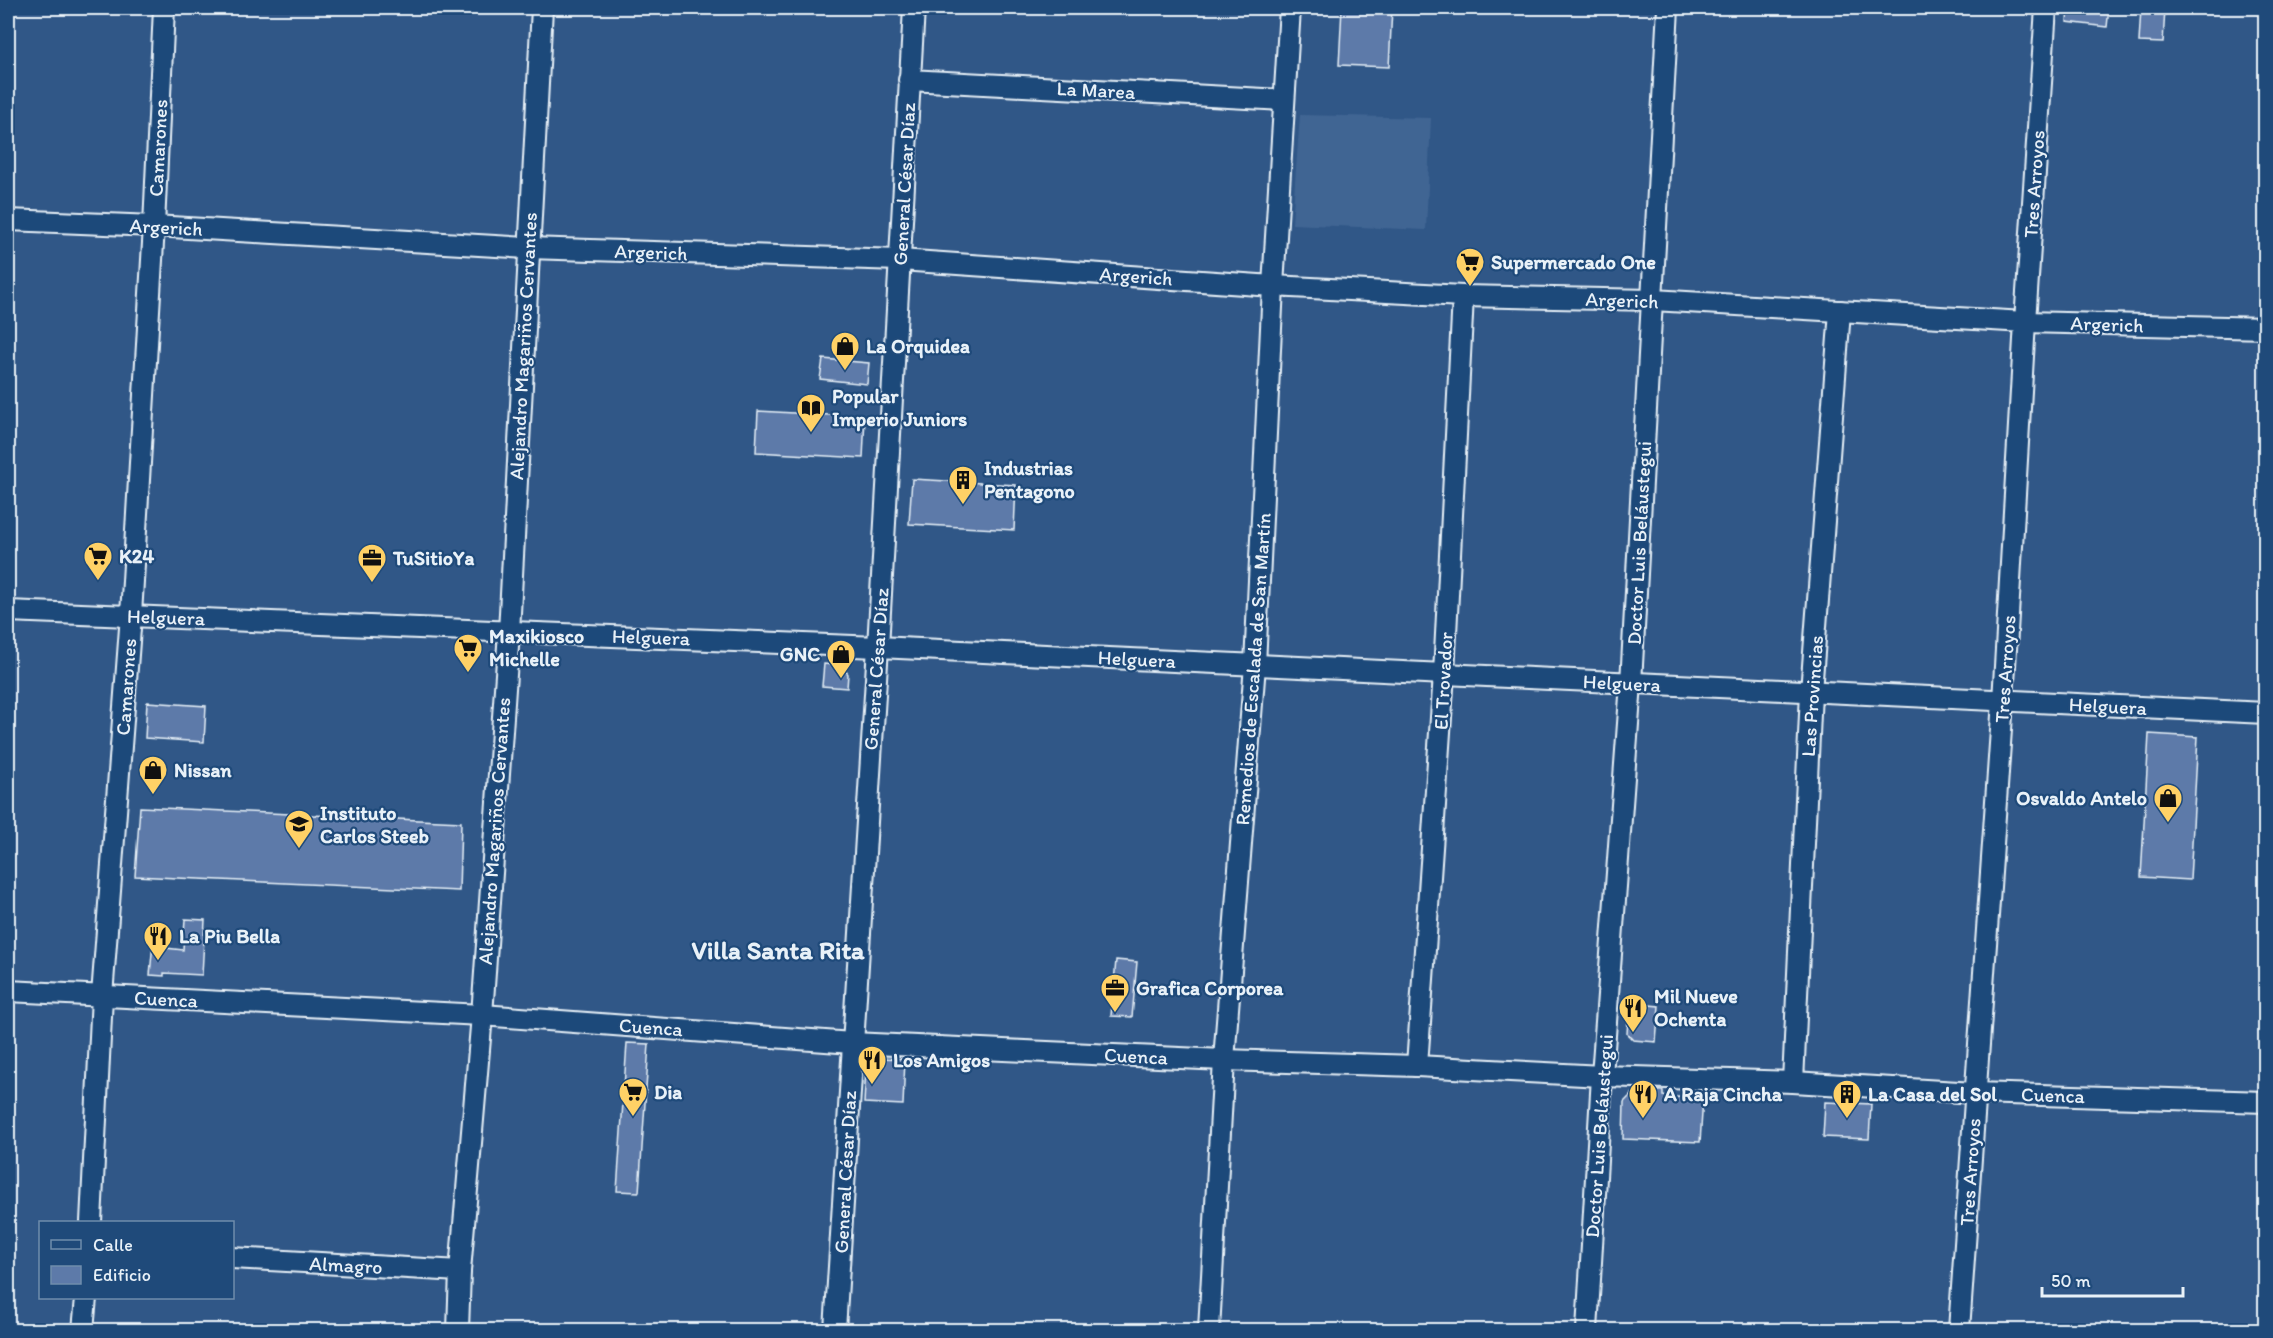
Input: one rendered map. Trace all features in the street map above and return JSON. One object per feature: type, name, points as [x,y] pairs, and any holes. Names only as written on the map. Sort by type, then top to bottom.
[{"type":"street","name":"Camarones","points":[[91,1221],[102,996],[131,615],[154,226],[164,8]]},
{"type":"street","name":"Alejandro Magariños Cervantes","points":[[458,1330],[460,1271],[482,1015],[508,632],[542,8]]},
{"type":"street","name":"General César Díaz","points":[[835,1330],[878,646],[914,8]]},
{"type":"street","name":"Remedios de Escalada de San Martín","points":[[1209,1330],[1224,1060],[1255,665],[1290,8]]},
{"type":"street","name":"Doctor Luis Beláustegui","points":[[1587,1330],[1602,1076],[1631,683],[1668,8]]},
{"type":"street","name":"Tres Arroyos","points":[[1959,1330],[2003,701],[2046,8]]},
{"type":"street","name":"La Marea","points":[[909,80],[1284,100]]},
{"type":"street","name":"Argerich","points":[[8,220],[154,226],[528,248],[900,260],[1274,286],[1462,296],[1653,300],[2025,322],[2265,328]]},
{"type":"street","name":"El Trovador","points":[[1417,1066],[1444,674],[1462,296]]},
{"type":"street","name":"Las Provincias","points":[[1792,1082],[1811,692],[1840,312]]},
{"type":"street","name":"Helguera","points":[[8,611],[878,646],[2265,713]]},
{"type":"street","name":"Cuenca","points":[[8,991],[482,1015],[852,1043],[1224,1060],[1417,1066],[1602,1076],[1792,1082],[1975,1093],[2265,1102]]},
{"type":"street","name":"Almagro","points":[[234,1258],[460,1271]]},
{"type":"street","points":[[83,1330],[86,1299]]},
{"type":"shaded area","points":[[1300,115],[1431,118],[1426,230],[1292,224]]},
{"type":"building","points":[[1342,8],[1392,8],[1389,67],[1339,65]]},
{"type":"building","points":[[2068,8],[2109,8],[2107,27],[2067,22]]},
{"type":"building","points":[[2141,8],[2165,8],[2163,43],[2139,42]]},
{"type":"building","name":"La Orquidea","points":[[823,359],[869,363],[867,384],[820,379]]},
{"type":"building","name":"Popular Imperio Juniors","points":[[758,411],[865,417],[863,458],[756,452]]},
{"type":"building","name":"Industrias Pentagono","points":[[912,479],[1016,485],[1014,530],[909,524]]},
{"type":"building","points":[[824,664],[842,666],[848,674],[847,688],[822,686]]},
{"type":"building","points":[[147,702],[206,706],[204,742],[145,738]]},
{"type":"building","points":[[2149,734],[2198,737],[2190,880],[2141,877]]},
{"type":"building","name":"Instituto Carlos Steeb","points":[[140,807],[461,822],[459,891],[135,876]]},
{"type":"building","points":[[185,919],[205,920],[202,975],[164,973],[164,976],[150,975],[154,931],[167,932],[166,948],[183,950]]},
{"type":"building","points":[[1116,960],[1137,962],[1132,1017],[1111,1016]]},
{"type":"building","points":[[1629,1003],[1659,1006],[1656,1042],[1633,1040],[1627,1034]]},
{"type":"building","name":"Dia","points":[[627,1043],[649,1044],[639,1192],[617,1191]]},
{"type":"building","points":[[880,1058],[905,1059],[903,1105],[864,1103],[866,1067]]},
{"type":"building","points":[[1642,1090],[1663,1091],[1663,1096],[1703,1099],[1700,1142],[1623,1139],[1624,1102],[1633,1093]]},
{"type":"building","name":"La Casa del Sol","points":[[1825,1102],[1871,1104],[1869,1139],[1823,1137]]},
{"type":"place","name":"Supermercado One","points":[[1470,288]]},
{"type":"place","name":"La Orquidea","points":[[845,372]]},
{"type":"place","name":"Popular Imperio Juniors","points":[[811,434]]},
{"type":"place","name":"Industrias Pentagono","points":[[963,506]]},
{"type":"place","name":"K24","points":[[98,582]]},
{"type":"place","name":"TuSitioYa","points":[[372,584]]},
{"type":"place","name":"Maxikiosco Michelle","points":[[468,674]]},
{"type":"place","name":"GNC","points":[[841,680]]},
{"type":"place","name":"Nissan","points":[[153,796]]},
{"type":"place","name":"Osvaldo Antelo","points":[[2168,824]]},
{"type":"place","name":"Instituto Carlos Steeb","points":[[299,850]]},
{"type":"place","name":"La Piu Bella","points":[[158,962]]},
{"type":"place","name":"Grafica Corporea","points":[[1115,1014]]},
{"type":"place","name":"Mil Nueve Ochenta","points":[[1633,1034]]},
{"type":"place","name":"Los Amigos","points":[[872,1086]]},
{"type":"place","name":"Dia","points":[[633,1118]]},
{"type":"place","name":"A Raja Cincha","points":[[1643,1120]]},
{"type":"place","name":"La Casa del Sol","points":[[1847,1120]]},
{"type":"district","name":"Villa Santa Rita","points":[[778,950]]}]
